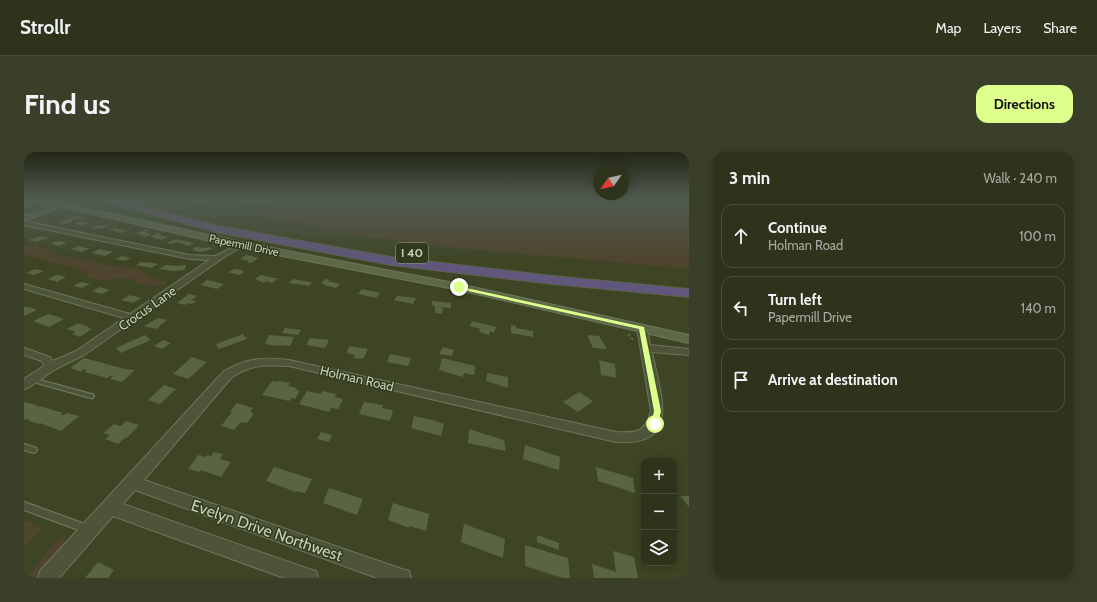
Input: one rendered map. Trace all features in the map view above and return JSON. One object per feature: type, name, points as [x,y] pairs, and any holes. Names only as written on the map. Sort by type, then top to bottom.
[{"type":"highway","name":"I 40","points":[[183,220],[217,229],[384,260],[553,280],[689,293]]},
{"type":"highway","name":"I 40","points":[[226,220],[374,248],[572,272],[689,282]]},
{"type":"highway","points":[[446,267],[555,287],[684,304]]},
{"type":"main road","name":"Papermill Drive","points":[[129,220],[241,245],[459,287],[689,339]]},
{"type":"main road","name":"Papermill Drive","points":[[459,287],[527,297],[689,331]]},
{"type":"street","points":[[24,223],[190,257],[217,258]]},
{"type":"street","name":"Crocus Lane","points":[[24,385],[50,367],[80,353],[217,258],[241,245]]},
{"type":"street","points":[[24,286],[132,318]]},
{"type":"street","name":"Holman Road","points":[[47,578],[228,374],[242,365],[260,361],[289,363],[616,437],[633,438],[646,435],[655,424],[657,411],[642,328]]},
{"type":"street","points":[[645,348],[689,352]]},
{"type":"street","points":[[24,351],[46,359],[50,367]]},
{"type":"street","name":"Evelyn Drive Northwest","points":[[131,482],[402,578]]},
{"type":"street","points":[[110,507],[309,578]]},
{"type":"lane","points":[[32,380],[91,396]]},
{"type":"lane","points":[[24,447],[34,450]]},
{"type":"lane","points":[[24,506],[89,530]]},
{"type":"shaded area","points":[[284,220],[689,220],[689,269],[438,246],[367,237]]},
{"type":"shaded area","points":[[36,245],[55,255],[96,261],[108,266],[137,268],[156,279],[167,282],[166,286],[137,284],[131,278],[97,280],[88,277],[85,271],[24,255],[24,246]]},
{"type":"shaded area","points":[[24,520],[43,528],[24,547]]},
{"type":"shaded area","points":[[66,534],[62,550],[39,578],[26,578],[54,543]]},
{"type":"building","points":[[65,220],[73,220],[69,221],[72,222],[65,224],[56,223]]},
{"type":"building","points":[[74,223],[89,223],[82,226]]},
{"type":"building","points":[[99,225],[109,227],[98,229],[92,228]]},
{"type":"building","points":[[115,228],[128,231],[121,233],[110,230]]},
{"type":"building","points":[[150,230],[144,232],[152,234],[146,237],[136,233]]},
{"type":"building","points":[[157,233],[168,237],[161,240],[150,237]]},
{"type":"building","points":[[42,236],[49,238],[36,242],[28,240]]},
{"type":"building","points":[[176,239],[194,243],[188,246],[178,242],[170,244],[166,243]]},
{"type":"building","points":[[58,241],[67,243],[58,246],[51,243]]},
{"type":"building","points":[[79,246],[90,248],[82,252],[71,249]]},
{"type":"building","points":[[196,247],[210,247],[212,249],[201,252],[192,250]]},
{"type":"building","points":[[99,249],[113,252],[105,256],[92,253]]},
{"type":"building","points":[[246,255],[259,258],[251,263],[240,259]]},
{"type":"building","points":[[122,256],[131,258],[124,261],[115,259]]},
{"type":"building","points":[[141,262],[158,264],[151,268],[136,265]]},
{"type":"building","points":[[166,265],[186,265],[185,270],[174,271],[159,269]]},
{"type":"building","points":[[35,269],[44,271],[34,275],[26,273]]},
{"type":"building","points":[[235,269],[245,272],[239,275],[228,272]]},
{"type":"building","points":[[57,275],[66,277],[57,282],[48,279]]},
{"type":"building","points":[[261,275],[278,278],[272,283],[266,281],[264,283],[255,279]]},
{"type":"building","points":[[293,279],[312,282],[309,286],[289,283]]},
{"type":"building","points":[[326,279],[330,280],[328,281],[340,284],[336,288],[321,283]]},
{"type":"building","points":[[207,280],[224,284],[217,289],[200,285]]},
{"type":"building","points":[[81,282],[90,284],[82,288],[73,286]]},
{"type":"building","points":[[100,287],[110,290],[102,294],[92,291]]},
{"type":"building","points":[[362,289],[380,293],[376,298],[358,294]]},
{"type":"building","points":[[189,294],[197,296],[191,300],[196,301],[192,304],[188,303],[185,305],[177,303]]},
{"type":"building","points":[[130,295],[141,298],[133,303],[121,300]]},
{"type":"building","points":[[397,296],[416,298],[413,304],[394,300]]},
{"type":"building","points":[[432,301],[451,303],[451,308],[435,307],[432,305]]},
{"type":"building","points":[[24,307],[29,307],[37,310],[24,316]]},
{"type":"building","points":[[435,307],[443,308],[442,314],[435,313]]},
{"type":"building","points":[[48,314],[64,319],[49,327],[33,321]]},
{"type":"building","points":[[158,318],[167,320],[156,329],[144,326]]},
{"type":"building","points":[[472,321],[496,327],[494,333],[490,331],[489,335],[479,332],[480,329],[470,326]]},
{"type":"building","points":[[78,323],[92,329],[80,337],[72,334],[76,332],[67,329]]},
{"type":"building","points":[[511,325],[516,326],[516,328],[533,331],[533,337],[511,333]]},
{"type":"building","points":[[285,328],[301,330],[298,335],[282,333]]},
{"type":"building","points":[[243,334],[247,339],[219,349],[216,344]]},
{"type":"building","points":[[145,335],[151,340],[121,353],[116,348]]},
{"type":"building","points":[[269,335],[294,337],[290,346],[276,346],[265,344]]},
{"type":"building","points":[[587,335],[599,336],[607,349],[593,348]]},
{"type":"building","points":[[310,338],[329,340],[325,348],[306,345]]},
{"type":"building","points":[[163,340],[171,343],[162,349],[154,346]]},
{"type":"building","points":[[350,346],[368,349],[363,359],[354,358],[355,355],[346,353]]},
{"type":"building","points":[[443,347],[454,350],[452,356],[439,354]]},
{"type":"building","points":[[390,354],[411,358],[408,366],[387,362]]},
{"type":"building","points":[[192,357],[207,362],[188,379],[173,374]]},
{"type":"building","points":[[84,358],[125,369],[135,370],[122,382],[110,379],[113,376],[107,378],[84,372],[87,370],[84,369],[81,372],[70,368]]},
{"type":"building","points":[[442,358],[475,366],[474,375],[464,373],[463,377],[439,370]]},
{"type":"building","points":[[599,360],[615,364],[616,378],[601,375]]},
{"type":"building","points":[[487,373],[508,377],[508,388],[486,381]]},
{"type":"building","points":[[272,381],[290,383],[288,386],[297,388],[296,390],[300,391],[295,399],[292,398],[289,401],[262,395]]},
{"type":"building","points":[[164,385],[176,389],[160,404],[148,400]]},
{"type":"building","points":[[307,391],[321,394],[323,391],[336,394],[335,397],[343,399],[338,409],[331,408],[329,412],[299,404]]},
{"type":"building","points":[[579,392],[593,401],[578,412],[563,402]]},
{"type":"building","points":[[24,402],[63,413],[60,415],[67,413],[79,416],[61,431],[40,423],[29,421],[30,420],[24,420]]},
{"type":"building","points":[[364,402],[383,405],[382,408],[393,410],[390,421],[359,414]]},
{"type":"building","points":[[237,403],[253,408],[250,412],[254,413],[247,423],[241,422],[234,430],[221,426],[232,412],[230,411]]},
{"type":"building","points":[[414,416],[444,424],[441,436],[411,428]]},
{"type":"building","points":[[126,421],[139,425],[127,438],[126,437],[118,444],[105,439],[110,435],[103,433],[114,424],[121,426]]},
{"type":"building","points":[[469,429],[504,440],[506,451],[468,443]]},
{"type":"building","points":[[321,432],[332,435],[329,442],[317,439]]},
{"type":"building","points":[[525,445],[560,457],[559,470],[523,459]]},
{"type":"building","points":[[214,452],[223,454],[220,459],[231,462],[221,477],[201,470],[200,472],[188,469],[198,455],[205,457],[207,455],[211,456]]},
{"type":"building","points":[[274,467],[312,479],[305,493],[296,492],[266,481]]},
{"type":"building","points":[[596,467],[633,478],[635,493],[598,481]]},
{"type":"building","points":[[329,488],[363,499],[357,515],[323,503]]},
{"type":"building","points":[[680,496],[689,496],[689,507]]},
{"type":"building","points":[[393,503],[429,514],[426,531],[409,526],[409,528],[388,520]]},
{"type":"building","points":[[464,524],[505,539],[503,558],[461,542]]},
{"type":"building","points":[[537,535],[559,543],[559,550],[537,542]]},
{"type":"building","points":[[525,545],[568,558],[570,578],[563,578],[525,566]]},
{"type":"building","points":[[613,551],[634,557],[638,578],[594,578],[592,564],[616,572]]},
{"type":"building","points":[[98,562],[114,570],[108,578],[85,578]]},
{"type":"route","points":[[459,287],[642,328],[657,411],[655,424]]}]
